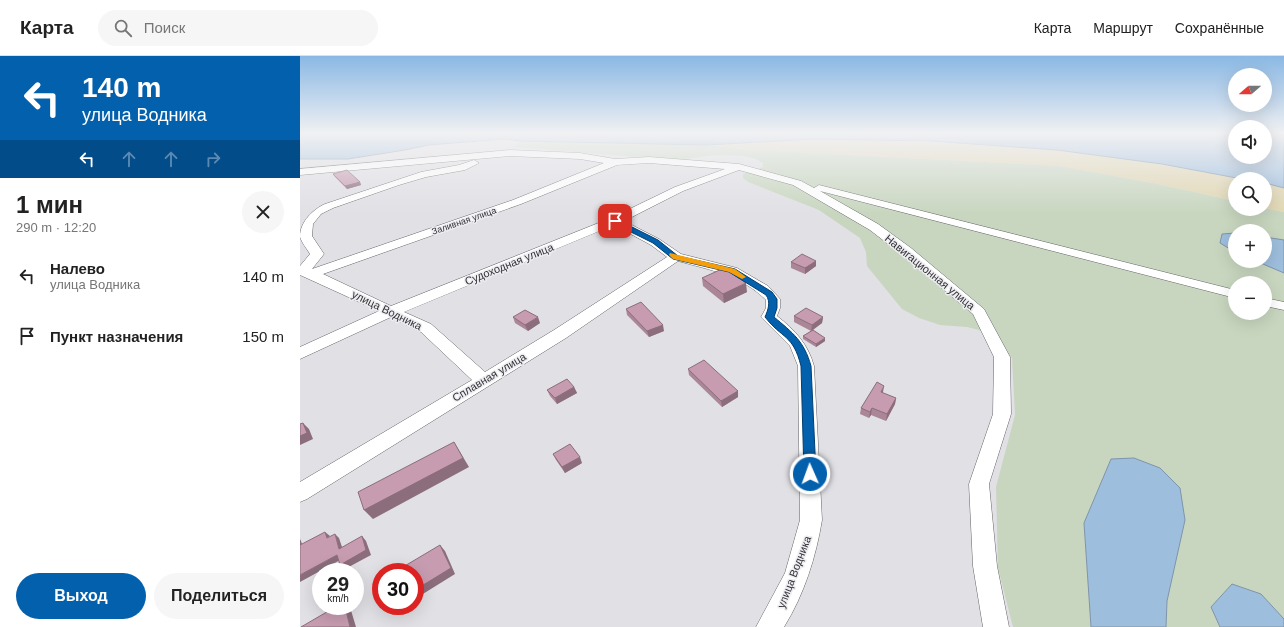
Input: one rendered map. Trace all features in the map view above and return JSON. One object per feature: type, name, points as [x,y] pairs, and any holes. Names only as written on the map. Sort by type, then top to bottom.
[{"type":"street","points":[[300,172],[432,161]]},
{"type":"street","points":[[304,271],[317,254],[306,236],[308,224],[317,212],[395,183],[425,174],[461,168],[481,161]]},
{"type":"street","points":[[607,161],[615,162]]},
{"type":"street","name":"Навигационная улица","points":[[615,162],[638,161]]},
{"type":"street","name":"Навигационная улица","points":[[657,161],[739,167],[797,183],[874,227],[906,251],[979,312],[1002,357],[1002,414],[979,484],[985,566],[996,627]]},
{"type":"street","name":"Заливная улица","points":[[304,271],[517,202],[615,162]]},
{"type":"street","name":"Судоходная улица","points":[[300,353],[392,311],[615,221],[679,189],[703,179],[718,176],[739,167]]},
{"type":"street","points":[[797,183],[1228,292]]},
{"type":"street","name":"улица Водника","points":[[615,221],[656,242],[676,257],[732,271],[769,294],[773,299],[773,308],[769,317],[793,337],[802,351],[806,366],[811,520],[805,550],[780,611],[769,627]]},
{"type":"street","name":"Сплавная улица","points":[[300,493],[560,334],[676,257]]},
{"type":"street","name":"улица Водника","points":[[304,271],[426,328],[483,380]]},
{"type":"street","points":[[1272,303],[1284,306]]},
{"type":"green space","points":[[759,161],[957,161],[1060,166],[1158,184],[1228,199],[1228,216],[1272,216],[1272,209],[1284,212],[1284,240],[1272,238],[1272,224],[1228,224],[1228,234],[1222,234],[1220,243],[1228,248],[1228,268],[1272,268],[1284,273],[1284,619],[1261,595],[1212,607],[1220,627],[1166,627],[1167,601],[1160,468],[1134,458],[1111,459],[1084,523],[1091,627],[1013,627],[998,568],[996,487],[1015,415],[1012,358],[996,340],[979,330],[967,327],[940,325],[919,318],[902,309],[867,266],[866,252],[860,238],[819,210],[748,182],[743,178],[743,174],[763,167],[763,163]]},
{"type":"sand","points":[[957,161],[1135,161],[1228,177],[1228,199],[1158,184],[1060,166]]},
{"type":"sand","points":[[1272,185],[1284,188],[1284,212],[1272,209]]},
{"type":"water","points":[[1137,161],[1228,161],[1228,164],[1272,164],[1272,161],[1284,161],[1284,188],[1272,185],[1272,172],[1228,172],[1228,176]]},
{"type":"water","points":[[1222,234],[1228,234],[1228,248],[1220,243]]},
{"type":"water","points":[[1272,238],[1284,240],[1284,273],[1272,268]]},
{"type":"water","points":[[1134,458],[1160,468],[1180,488],[1185,520],[1167,601],[1166,627],[1091,627],[1084,523],[1111,459]]},
{"type":"water","points":[[1232,584],[1261,594],[1284,619],[1284,627],[1220,627],[1211,607]]},
{"type":"building","points":[[347,170],[360,182],[345,186],[333,174]]},
{"type":"building","points":[[802,254],[816,261],[805,268],[791,262]]},
{"type":"building","points":[[724,268],[746,283],[723,294],[702,278]]},
{"type":"building","points":[[641,302],[663,325],[647,331],[626,309]]},
{"type":"building","points":[[806,308],[823,317],[812,325],[794,316]]},
{"type":"building","points":[[525,310],[538,317],[525,325],[513,317]]},
{"type":"building","points":[[813,330],[825,338],[816,344],[803,336]]},
{"type":"building","points":[[704,360],[738,391],[721,401],[688,369]]},
{"type":"building","points":[[567,379],[574,387],[555,398],[547,390]]},
{"type":"building","points":[[877,382],[884,386],[881,392],[896,398],[887,414],[872,408],[870,412],[861,408]]},
{"type":"building","points":[[303,423],[307,433],[300,436],[300,424]]},
{"type":"building","points":[[454,442],[463,458],[364,510],[358,492]]},
{"type":"building","points":[[570,444],[580,457],[562,467],[553,454]]},
{"type":"building","points":[[325,532],[327,538],[335,534],[339,549],[362,536],[366,550],[343,563],[339,563],[337,555],[322,563],[312,563],[312,569],[300,575],[300,545]]},
{"type":"building","points":[[440,545],[451,568],[424,584],[424,563],[410,563]]},
{"type":"building","points":[[322,615],[347,615],[350,627],[301,627]]},
{"type":"slow traffic","points":[[673,255],[732,271],[742,277]]},
{"type":"route","points":[[615,221],[656,242],[676,257],[732,271],[763,289],[773,299],[773,308],[769,317],[793,337],[802,351],[806,366],[810,474]]}]
